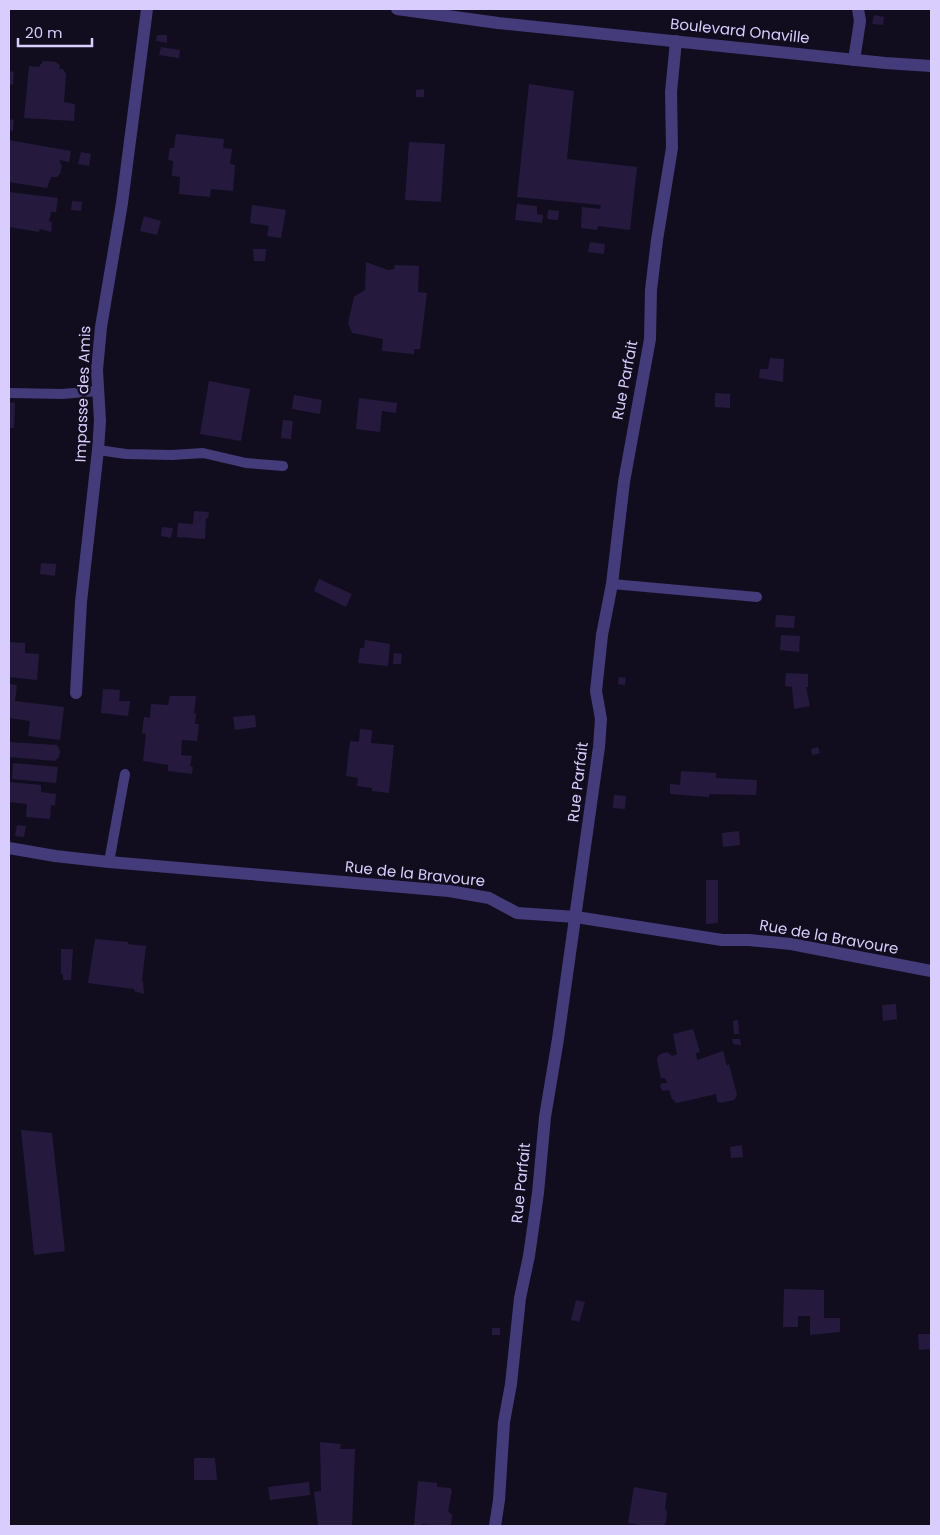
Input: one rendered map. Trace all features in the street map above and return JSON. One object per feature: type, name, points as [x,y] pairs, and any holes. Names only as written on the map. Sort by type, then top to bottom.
[{"type":"street","name":"Impasse des Amis","points":[[76,693],[81,602],[100,422],[97,370],[101,327],[122,203],[147,9]]},
{"type":"street","name":"Boulevard Onaville","points":[[397,9],[498,23],[854,60],[931,66]]},
{"type":"street","points":[[854,60],[860,21],[858,9]]},
{"type":"street","name":"Rue Parfait","points":[[495,1526],[499,1500],[504,1422],[511,1384],[520,1298],[529,1256],[538,1193],[544,1117],[589,825],[601,719],[596,691],[602,635],[612,584],[624,482],[650,339],[651,290],[672,148],[672,92],[676,41]]},
{"type":"street","name":"Rue de la Bravoure","points":[[9,848],[55,856],[109,862],[449,891],[489,898],[517,912],[576,917],[722,940],[749,940],[791,944],[931,970]]},
{"type":"lane","points":[[9,393],[62,394],[98,391]]},
{"type":"lane","points":[[98,450],[126,454],[172,455],[203,453],[246,463],[283,466]]},
{"type":"lane","points":[[612,584],[757,597]]},
{"type":"lane","points":[[109,862],[125,774]]},
{"type":"building","points":[[874,15],[884,17],[883,25],[872,24]]},
{"type":"building","points":[[159,35],[167,35],[167,43],[156,41]]},
{"type":"building","points":[[161,47],[180,50],[179,58],[159,55]]},
{"type":"building","points":[[43,61],[56,62],[60,66],[59,69],[63,69],[66,74],[64,102],[75,104],[74,121],[24,118],[29,66],[39,67]]},
{"type":"building","points":[[9,71],[14,72],[13,85],[9,84]]},
{"type":"building","points":[[529,84],[574,91],[567,159],[637,167],[630,230],[598,226],[597,230],[581,228],[582,207],[600,209],[601,205],[517,197]]},
{"type":"building","points":[[424,89],[424,97],[416,97],[416,90]]},
{"type":"building","points":[[9,119],[14,120],[13,131],[9,130]]},
{"type":"building","points":[[176,134],[224,139],[223,148],[232,149],[230,164],[235,165],[233,191],[211,189],[210,197],[179,194],[180,177],[172,176],[173,161],[168,160],[170,148],[174,148]]},
{"type":"building","points":[[9,140],[71,151],[69,162],[59,160],[62,166],[60,174],[57,177],[51,177],[47,188],[9,182]]},
{"type":"building","points":[[409,142],[445,144],[441,202],[405,200]]},
{"type":"building","points":[[81,152],[91,154],[89,166],[78,164]]},
{"type":"building","points":[[9,192],[58,198],[56,212],[51,212],[49,221],[52,222],[51,232],[40,229],[39,232],[9,227]]},
{"type":"building","points":[[72,201],[82,202],[81,211],[71,210]]},
{"type":"building","points":[[517,204],[537,206],[537,214],[543,215],[542,223],[515,220]]},
{"type":"building","points":[[252,205],[286,210],[281,238],[267,236],[269,226],[250,223]]},
{"type":"building","points":[[548,210],[559,211],[558,220],[547,219]]},
{"type":"building","points":[[144,216],[161,221],[157,235],[140,231]]},
{"type":"building","points":[[590,242],[605,244],[604,254],[588,252]]},
{"type":"building","points":[[253,249],[266,249],[265,261],[254,261]]},
{"type":"building","points":[[366,262],[388,270],[394,269],[395,265],[419,266],[418,292],[427,293],[420,349],[414,349],[414,354],[382,351],[383,339],[352,333],[348,323],[354,297],[365,290]]},
{"type":"building","points":[[770,358],[784,359],[783,382],[759,378],[760,369],[768,369]]},
{"type":"building","points":[[209,381],[250,389],[241,441],[200,434]]},
{"type":"building","points":[[715,393],[730,394],[730,408],[715,407]]},
{"type":"building","points":[[294,395],[322,400],[320,414],[292,409]]},
{"type":"building","points":[[359,398],[397,403],[396,413],[382,411],[380,432],[356,429]]},
{"type":"building","points":[[9,402],[15,403],[14,428],[9,428]]},
{"type":"building","points":[[283,420],[293,421],[291,439],[281,438]]},
{"type":"building","points":[[194,511],[209,512],[208,518],[206,518],[205,539],[177,537],[178,523],[193,524]]},
{"type":"building","points":[[162,527],[173,528],[171,538],[161,536]]},
{"type":"building","points":[[41,563],[56,564],[55,576],[40,574]]},
{"type":"building","points":[[319,579],[352,594],[346,607],[314,591]]},
{"type":"building","points":[[776,615],[795,616],[794,628],[775,627]]},
{"type":"building","points":[[781,635],[800,636],[799,652],[780,650]]},
{"type":"building","points":[[365,640],[390,644],[388,666],[358,663],[360,648],[364,648]]},
{"type":"building","points":[[9,642],[25,643],[25,653],[39,654],[37,680],[9,677]]},
{"type":"building","points":[[394,653],[402,654],[401,664],[393,664]]},
{"type":"building","points":[[786,673],[808,674],[808,687],[806,687],[810,706],[794,709],[792,687],[785,686]]},
{"type":"building","points":[[619,677],[626,678],[625,685],[618,684]]},
{"type":"building","points":[[9,684],[17,685],[15,701],[64,707],[60,740],[28,736],[30,721],[9,718]]},
{"type":"building","points":[[103,689],[120,690],[119,701],[130,701],[128,716],[101,713]]},
{"type":"building","points":[[170,696],[196,696],[194,714],[196,713],[195,724],[199,724],[197,741],[182,740],[181,755],[192,756],[190,766],[193,767],[192,774],[168,771],[168,765],[143,761],[146,734],[142,733],[144,717],[150,718],[151,704],[168,705]]},
{"type":"building","points":[[255,715],[256,727],[235,730],[233,717]]},
{"type":"building","points":[[360,729],[372,730],[371,743],[394,745],[389,793],[372,791],[372,788],[357,786],[358,778],[346,776],[350,741],[359,742]]},
{"type":"building","points":[[9,742],[57,745],[60,751],[59,757],[55,761],[9,757]]},
{"type":"building","points":[[818,747],[820,753],[812,755],[811,749]]},
{"type":"building","points":[[13,763],[58,767],[56,783],[12,779]]},
{"type":"building","points":[[681,771],[716,773],[716,778],[757,780],[756,795],[709,794],[709,797],[670,794],[670,784],[680,785]]},
{"type":"building","points":[[9,782],[41,785],[41,792],[56,794],[55,806],[51,805],[50,819],[26,817],[27,804],[9,802]]},
{"type":"building","points":[[614,795],[626,796],[625,809],[613,808]]},
{"type":"building","points":[[17,825],[26,826],[24,837],[15,836]]},
{"type":"building","points":[[739,831],[740,845],[723,847],[722,833]]},
{"type":"building","points":[[706,880],[718,880],[718,923],[706,924]]},
{"type":"building","points":[[95,939],[128,942],[128,944],[146,946],[142,980],[144,994],[134,991],[134,989],[88,983]]},
{"type":"building","points":[[61,949],[73,949],[71,980],[63,980],[63,974],[61,974]]},
{"type":"building","points":[[896,1004],[897,1019],[883,1021],[882,1005]]},
{"type":"building","points":[[738,1020],[739,1034],[734,1034],[733,1021]]},
{"type":"building","points":[[693,1029],[700,1052],[696,1053],[697,1060],[723,1051],[727,1066],[729,1064],[737,1095],[734,1100],[719,1103],[716,1094],[677,1103],[672,1099],[669,1090],[663,1091],[660,1087],[662,1083],[667,1083],[665,1078],[661,1078],[657,1061],[658,1056],[667,1052],[672,1056],[677,1054],[673,1034]]},
{"type":"building","points":[[732,1039],[740,1039],[741,1045],[733,1044]]},
{"type":"building","points":[[21,1130],[52,1133],[65,1251],[34,1255]]},
{"type":"building","points":[[742,1145],[743,1157],[731,1158],[730,1147]]},
{"type":"building","points":[[784,1289],[824,1290],[824,1318],[840,1318],[840,1332],[810,1335],[810,1316],[798,1316],[798,1327],[783,1327]]},
{"type":"building","points":[[576,1300],[585,1302],[579,1322],[571,1320]]},
{"type":"building","points":[[492,1328],[500,1328],[500,1335],[492,1335]]},
{"type":"building","points":[[918,1334],[931,1334],[931,1349],[919,1350]]},
{"type":"building","points":[[320,1442],[341,1444],[340,1449],[355,1449],[352,1526],[318,1526],[314,1492],[321,1491]]},
{"type":"building","points":[[194,1458],[215,1458],[217,1480],[194,1480]]},
{"type":"building","points":[[418,1481],[437,1483],[437,1487],[450,1488],[452,1491],[448,1511],[452,1515],[451,1524],[447,1526],[422,1524],[421,1526],[414,1526]]},
{"type":"building","points":[[309,1482],[310,1495],[270,1500],[268,1487]]},
{"type":"building","points":[[634,1487],[667,1493],[665,1508],[667,1512],[664,1526],[645,1526],[628,1523]]}]
